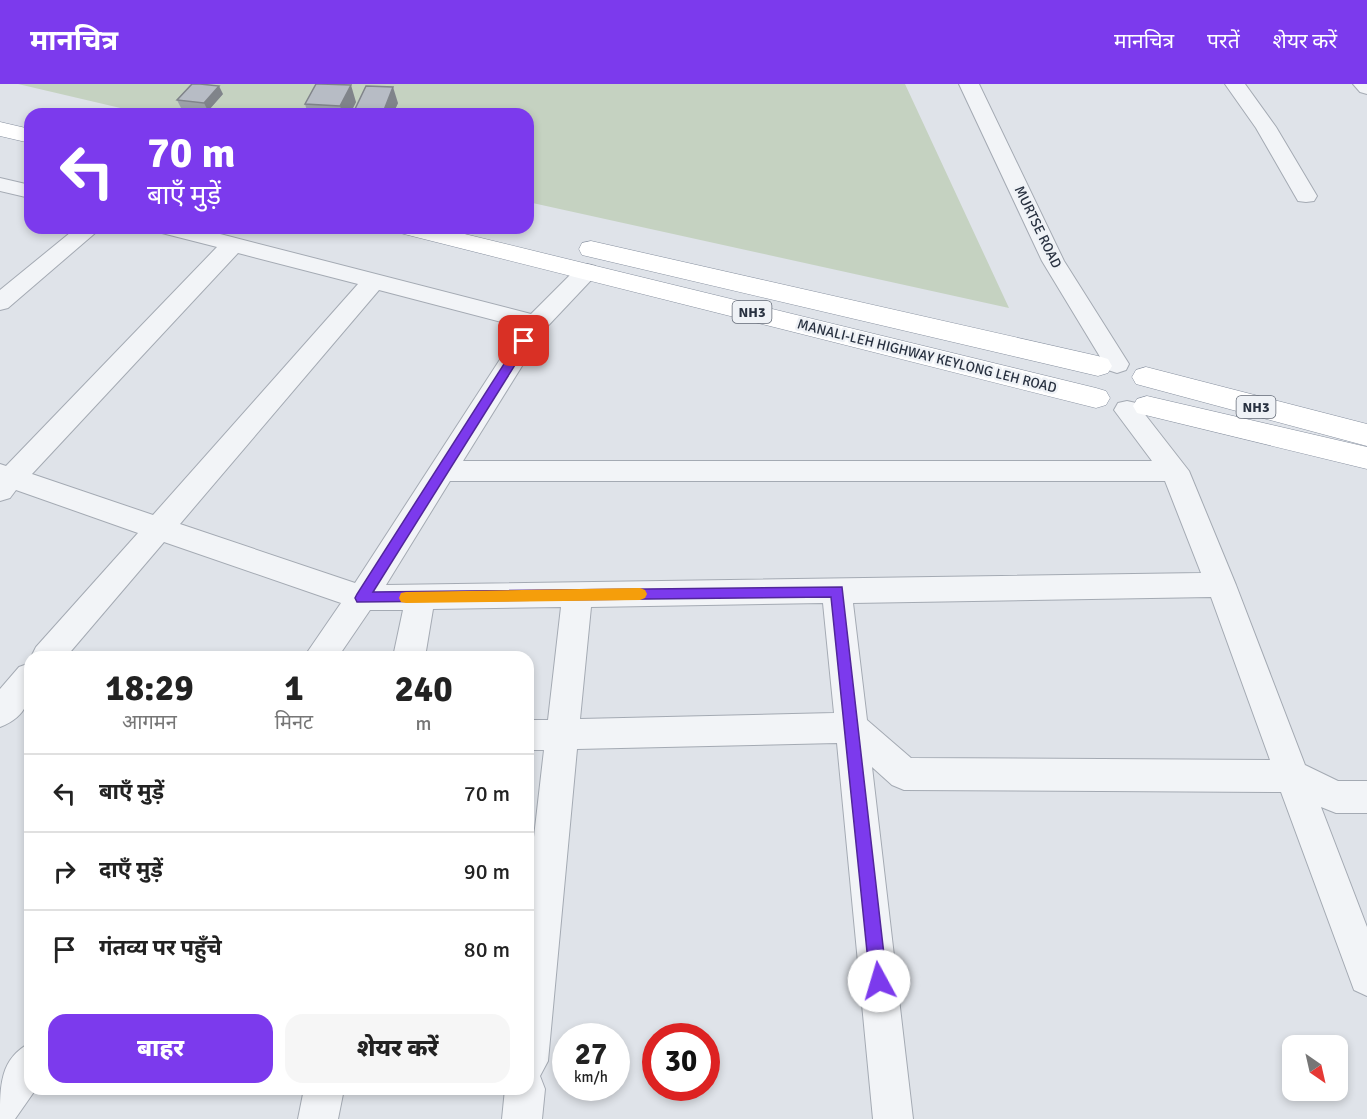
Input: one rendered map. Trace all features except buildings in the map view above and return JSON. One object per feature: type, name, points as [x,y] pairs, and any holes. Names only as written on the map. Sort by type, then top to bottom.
[{"type":"highway","points":[[0,112],[24,118]]},
{"type":"highway","points":[[0,129],[24,135]]},
{"type":"highway","name":"MANALI-LEH HIGHWAY KEYLONG LEH ROAD","points":[[434,234],[1095,398]]},
{"type":"highway","name":"MANALI-LEH HIGHWAY KEYLONG LEH ROAD","points":[[524,234],[1108,365]]},
{"type":"highway","name":"NH3","points":[[1108,365],[1138,371],[1146,377],[1367,435]]},
{"type":"highway","points":[[1095,398],[1087,384],[1088,377],[1108,365]]},
{"type":"highway","points":[[1137,408],[1152,400],[1154,393],[1146,377]]},
{"type":"highway","name":"NH3","points":[[1095,398],[1116,409],[1137,408],[1367,458]]},
{"type":"street","name":"MURTSE ROAD","points":[[969,84],[1053,261],[1108,365]]},
{"type":"street","points":[[1235,84],[1266,127],[1306,196]]},
{"type":"street","points":[[1364,84],[1367,88]]},
{"type":"street","points":[[0,184],[24,190]]},
{"type":"street","points":[[0,302],[83,234]]},
{"type":"street","points":[[194,234],[536,323]]},
{"type":"street","points":[[233,244],[4,481],[158,529],[362,598],[1221,585]]},
{"type":"street","points":[[324,651],[362,598],[536,323],[587,271]]},
{"type":"street","points":[[52,651],[374,281]]},
{"type":"street","points":[[1137,408],[1175,471],[1221,585],[1367,977]]},
{"type":"street","points":[[442,471],[1175,471]]},
{"type":"street","points":[[837,591],[893,1119]]},
{"type":"street","points":[[534,1005],[577,595]]},
{"type":"street","points":[[410,651],[420,597]]},
{"type":"street","points":[[0,712],[24,684]]},
{"type":"street","points":[[534,735],[852,728],[904,774],[1292,776],[1336,797],[1367,797]]},
{"type":"street","points":[[0,1105],[24,1071]]},
{"type":"street","points":[[318,1119],[323,1095]]},
{"type":"street","points":[[522,1119],[524,1095]]},
{"type":"green space","points":[[18,84],[905,84],[1009,308],[534,203],[534,108],[120,108]]},
{"type":"slow traffic","points":[[406,598],[640,594]]},
{"type":"route","points":[[524,341],[362,598],[837,591],[879,981]]}]
